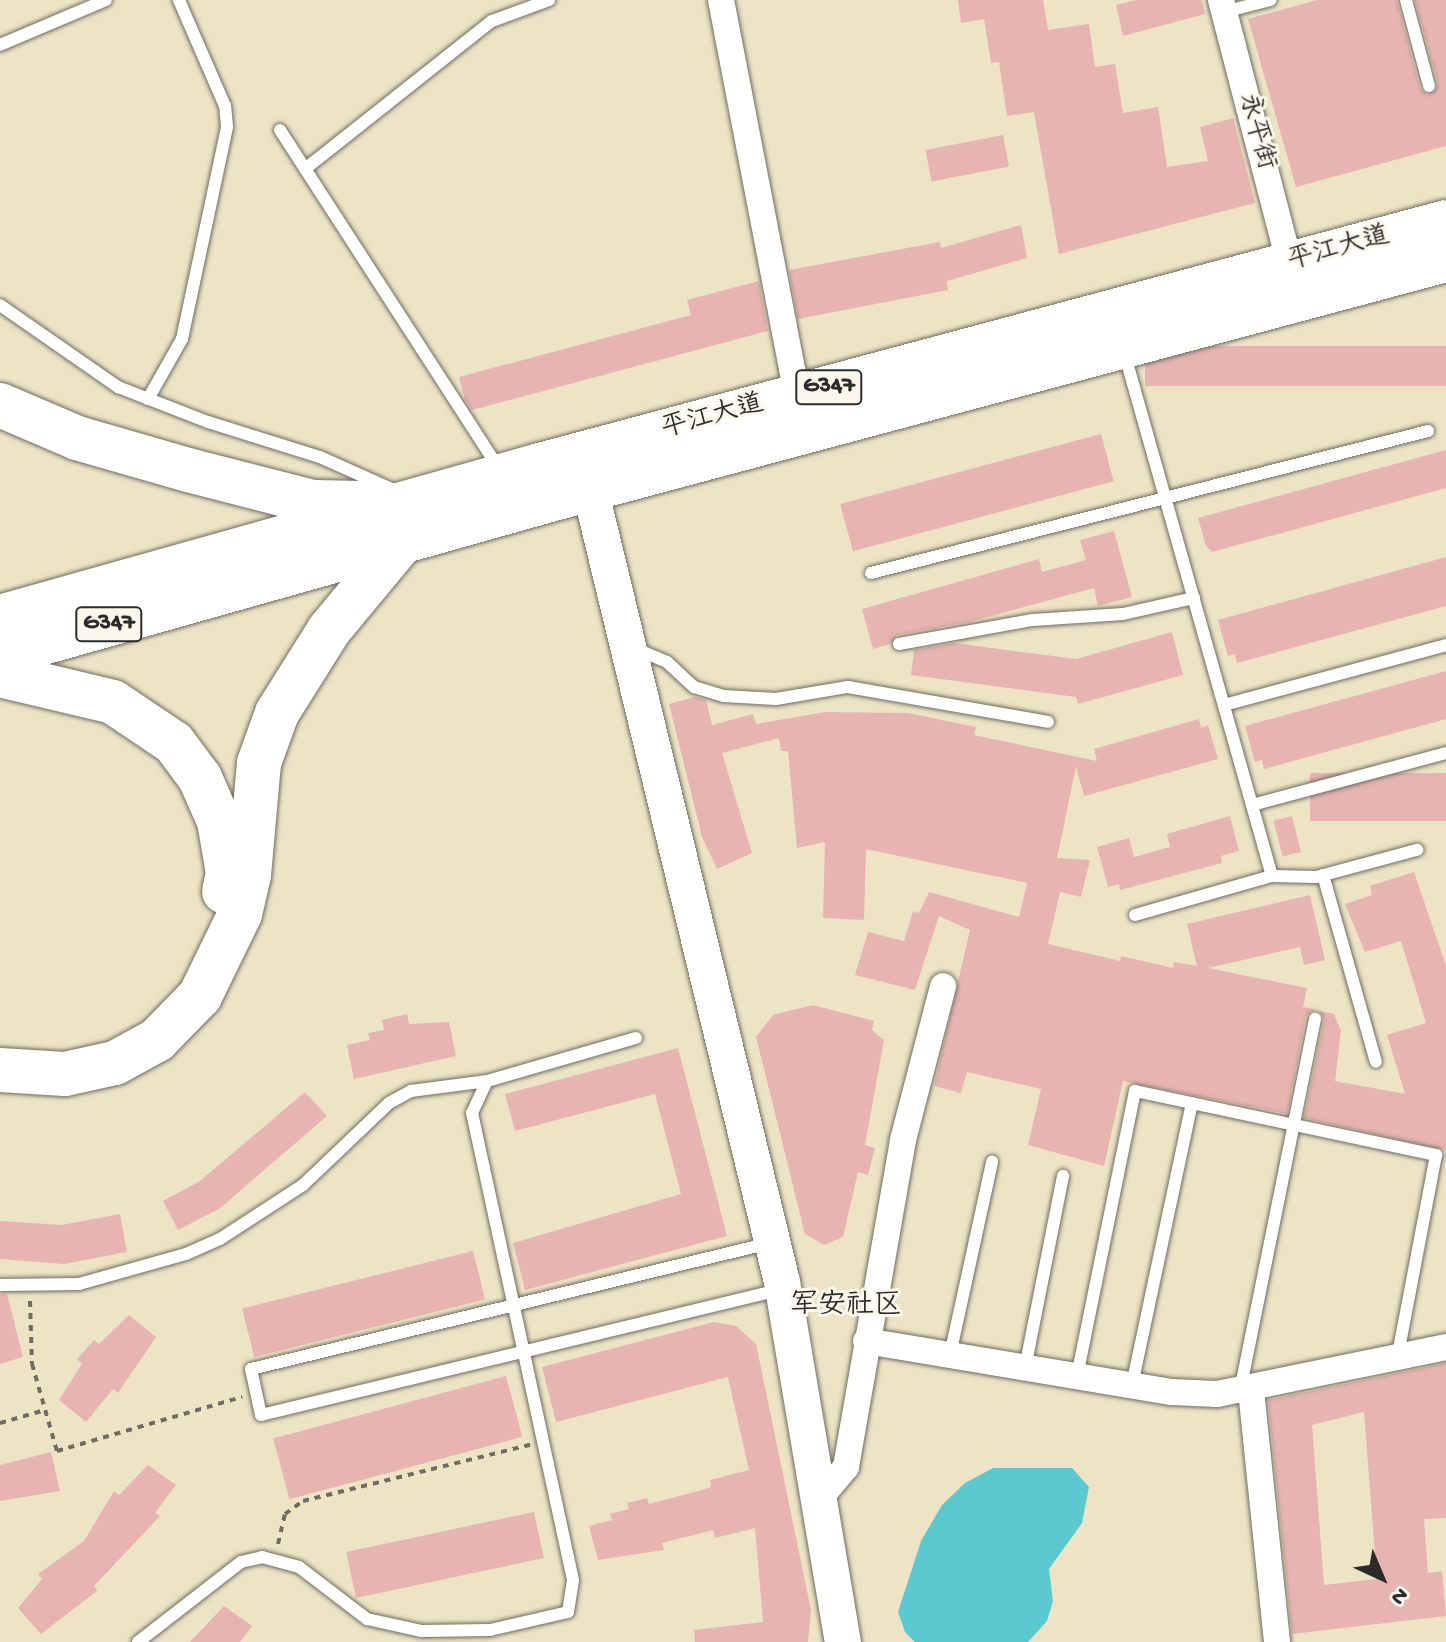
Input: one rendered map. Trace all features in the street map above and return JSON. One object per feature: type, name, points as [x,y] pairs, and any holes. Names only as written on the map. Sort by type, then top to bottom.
[{"type":"highway","name":"平江大道","points":[[215,575],[407,515],[503,475],[1446,222]]},
{"type":"highway","name":"平江大道","points":[[407,515],[590,489],[1446,260]]},
{"type":"highway","points":[[0,405],[77,438],[313,502],[407,515],[277,713],[259,763],[249,875],[240,914],[216,970],[194,1004],[157,1040],[115,1063],[65,1074],[0,1070]]},
{"type":"highway","name":"G347","points":[[0,617],[215,575]]},
{"type":"highway","name":"G347","points":[[0,655],[215,575]]},
{"type":"highway","points":[[0,675],[113,702],[159,730],[187,757],[210,799],[228,873],[221,908],[198,961],[172,999],[146,1024],[87,1051],[40,1055],[0,1050]]},
{"type":"street","points":[[721,0],[797,396]]},
{"type":"street","name":"永平街","points":[[1222,6],[1290,264]]},
{"type":"street","points":[[590,489],[784,1289],[843,1642]]},
{"type":"street","points":[[820,1498],[846,1467],[903,1140],[943,986]]},
{"type":"street","points":[[866,1341],[1187,1393],[1245,1390],[1446,1347]]},
{"type":"street","points":[[1245,1390],[1277,1642]]},
{"type":"lane","points":[[0,45],[106,0]]},
{"type":"lane","points":[[148,399],[186,326],[227,127],[225,106],[179,0]]},
{"type":"lane","points":[[305,169],[492,21],[549,0]]},
{"type":"lane","points":[[1222,6],[1270,0]]},
{"type":"lane","points":[[1406,0],[1429,86]]},
{"type":"lane","points":[[280,130],[503,475]]},
{"type":"lane","points":[[0,305],[87,369],[148,399],[320,457],[407,515]]},
{"type":"lane","points":[[1123,346],[1272,876]]},
{"type":"lane","points":[[871,573],[1428,431]]},
{"type":"lane","points":[[899,644],[1019,622],[1123,614],[1194,598]]},
{"type":"lane","points":[[628,645],[667,662],[694,687],[724,696],[776,699],[848,687],[1048,722]]},
{"type":"lane","points":[[1224,705],[1446,645]]},
{"type":"lane","points":[[1252,805],[1446,753]]},
{"type":"lane","points":[[1135,915],[1272,876],[1323,875],[1417,850]]},
{"type":"lane","points":[[1323,875],[1376,1062]]},
{"type":"lane","points":[[1245,1390],[1292,1125],[1315,1018]]},
{"type":"lane","points":[[0,1285],[29,1288],[115,1276],[220,1239],[303,1185],[389,1103],[411,1091],[487,1081],[636,1038]]},
{"type":"lane","points":[[138,1642],[241,1562],[278,1559],[299,1567],[367,1619],[421,1631],[490,1630],[568,1612],[573,1580],[525,1351],[472,1130],[474,1104],[487,1081]]},
{"type":"lane","points":[[1077,1376],[1135,1091],[1436,1155],[1397,1359]]},
{"type":"lane","points":[[1132,1385],[1192,1103]]},
{"type":"lane","points":[[950,1355],[992,1162]]},
{"type":"lane","points":[[1025,1368],[1063,1176]]},
{"type":"lane","points":[[773,1243],[251,1369],[261,1415],[784,1289]]},
{"type":"path","points":[[29,1288],[32,1364],[57,1451],[256,1393]]},
{"type":"path","points":[[0,1423],[45,1410]]},
{"type":"path","points":[[278,1559],[280,1524],[290,1508],[303,1501],[544,1442]]},
{"type":"water","points":[[993,1468],[1072,1468],[1089,1487],[1082,1523],[1049,1569],[1053,1601],[1047,1621],[1028,1642],[915,1642],[905,1632],[898,1612],[921,1541],[942,1505],[965,1483]]},
{"type":"building","points":[[958,0],[1043,0],[1048,30],[1089,24],[1095,67],[1115,64],[1123,113],[1158,107],[1167,167],[1208,161],[1200,127],[1233,118],[1255,203],[1059,254],[1034,112],[1007,116],[999,62],[991,63],[984,19],[961,23]]},
{"type":"building","points":[[1137,0],[1202,0],[1205,14],[1123,36],[1116,5]]},
{"type":"building","points":[[1317,0],[1397,0],[1420,88],[1427,95],[1438,84],[1415,0],[1446,0],[1446,146],[1296,187],[1248,19]]},
{"type":"building","points":[[1003,135],[1009,166],[932,181],[925,150]]},
{"type":"building","points":[[1021,225],[1027,258],[947,281],[948,290],[798,319],[789,270],[940,242],[941,248]]},
{"type":"building","points":[[759,281],[768,331],[472,410],[465,400],[459,377],[691,315],[687,300]]},
{"type":"building","points":[[1145,346],[1446,346],[1446,386],[1145,386]]},
{"type":"building","points":[[1101,434],[1114,481],[853,551],[840,504]]},
{"type":"building","points":[[1446,450],[1446,488],[1212,552],[1206,546],[1198,518]]},
{"type":"building","points":[[1114,531],[1132,597],[1098,606],[1094,588],[969,622],[897,635],[890,644],[873,649],[862,609],[1039,559],[1042,572],[1086,560],[1080,540]]},
{"type":"building","points":[[1446,557],[1446,606],[1237,663],[1235,654],[1228,656],[1218,620]]},
{"type":"building","points":[[1172,632],[1183,675],[1078,704],[1076,697],[911,675],[914,650],[954,643],[1076,659]]},
{"type":"building","points":[[1446,671],[1446,719],[1264,769],[1262,760],[1255,762],[1245,726]]},
{"type":"building","points":[[695,697],[706,700],[712,725],[753,714],[756,724],[825,712],[908,713],[976,727],[974,735],[1097,761],[1094,749],[1199,719],[1201,728],[1208,725],[1218,759],[1084,796],[1076,767],[1057,858],[1090,860],[1081,897],[1060,892],[1048,944],[1120,961],[1121,956],[1173,968],[1174,962],[1197,966],[1187,924],[1310,895],[1325,960],[1304,965],[1300,947],[1208,968],[1307,988],[1303,1007],[1314,1009],[1306,1016],[1287,1114],[1123,1081],[1104,1166],[1028,1145],[1041,1089],[967,1072],[961,1093],[934,1086],[970,930],[939,916],[915,990],[855,975],[868,932],[904,941],[913,911],[919,913],[929,892],[1019,917],[1027,883],[866,849],[864,920],[823,918],[825,842],[797,848],[788,751],[781,751],[779,738],[722,753],[752,853],[717,869],[702,837],[669,704]]},
{"type":"building","points":[[1310,773],[1446,773],[1446,821],[1310,821]]},
{"type":"building","points":[[1230,816],[1239,851],[1221,856],[1222,863],[1120,890],[1119,884],[1108,887],[1097,847],[1129,838],[1134,857],[1170,847],[1167,834]]},
{"type":"building","points":[[1292,816],[1301,852],[1283,856],[1274,821]]},
{"type":"building","points":[[1414,872],[1446,966],[1446,1150],[1304,1118],[1324,1020],[1320,1011],[1334,1014],[1341,1031],[1335,1081],[1405,1094],[1387,1035],[1426,1023],[1401,941],[1365,952],[1345,904],[1372,895],[1370,886]]},
{"type":"building","points":[[813,1005],[874,1021],[872,1030],[884,1040],[865,1145],[875,1148],[868,1175],[858,1172],[843,1237],[824,1245],[805,1234],[756,1037],[773,1015]]},
{"type":"building","points":[[407,1014],[409,1024],[449,1022],[456,1056],[354,1079],[347,1045],[370,1040],[368,1033],[384,1030],[382,1020]]},
{"type":"building","points":[[678,1048],[727,1236],[525,1290],[513,1243],[681,1194],[655,1094],[515,1131],[505,1094]]},
{"type":"building","points":[[305,1092],[327,1116],[219,1209],[178,1230],[163,1201],[200,1181]]},
{"type":"building","points":[[120,1214],[127,1252],[64,1264],[0,1259],[0,1221],[62,1225]]},
{"type":"building","points":[[473,1251],[485,1300],[254,1357],[242,1309]]},
{"type":"building","points":[[0,1294],[7,1294],[23,1357],[0,1364]]},
{"type":"building","points":[[129,1315],[156,1337],[118,1393],[113,1389],[86,1422],[59,1400],[82,1364],[77,1359],[94,1340],[99,1344]]},
{"type":"building","points":[[714,1322],[736,1326],[756,1344],[811,1610],[808,1642],[695,1642],[694,1630],[763,1622],[755,1528],[715,1538],[713,1530],[662,1543],[664,1550],[598,1560],[589,1526],[612,1520],[610,1514],[629,1509],[627,1503],[647,1498],[649,1504],[702,1490],[711,1487],[710,1480],[749,1470],[728,1377],[556,1422],[542,1367]]},
{"type":"building","points":[[1446,1363],[1446,1518],[1424,1519],[1428,1573],[1442,1571],[1446,1616],[1292,1634],[1268,1400]],"holes":[[[1364,1412],[1377,1579],[1324,1585],[1312,1425]]]},
{"type":"building","points":[[506,1376],[522,1437],[290,1499],[273,1438]]},
{"type":"building","points":[[51,1452],[60,1491],[0,1501],[0,1465]]},
{"type":"building","points":[[148,1465],[176,1485],[155,1513],[160,1516],[94,1586],[97,1591],[41,1634],[18,1608],[42,1579],[38,1574],[84,1541],[114,1491],[119,1495]]},
{"type":"building","points":[[534,1512],[544,1558],[356,1598],[346,1552]]},
{"type":"building","points":[[224,1606],[252,1626],[240,1642],[190,1642]]},
{"type":"district","name":"军安社区","points":[[846,1307]]}]
